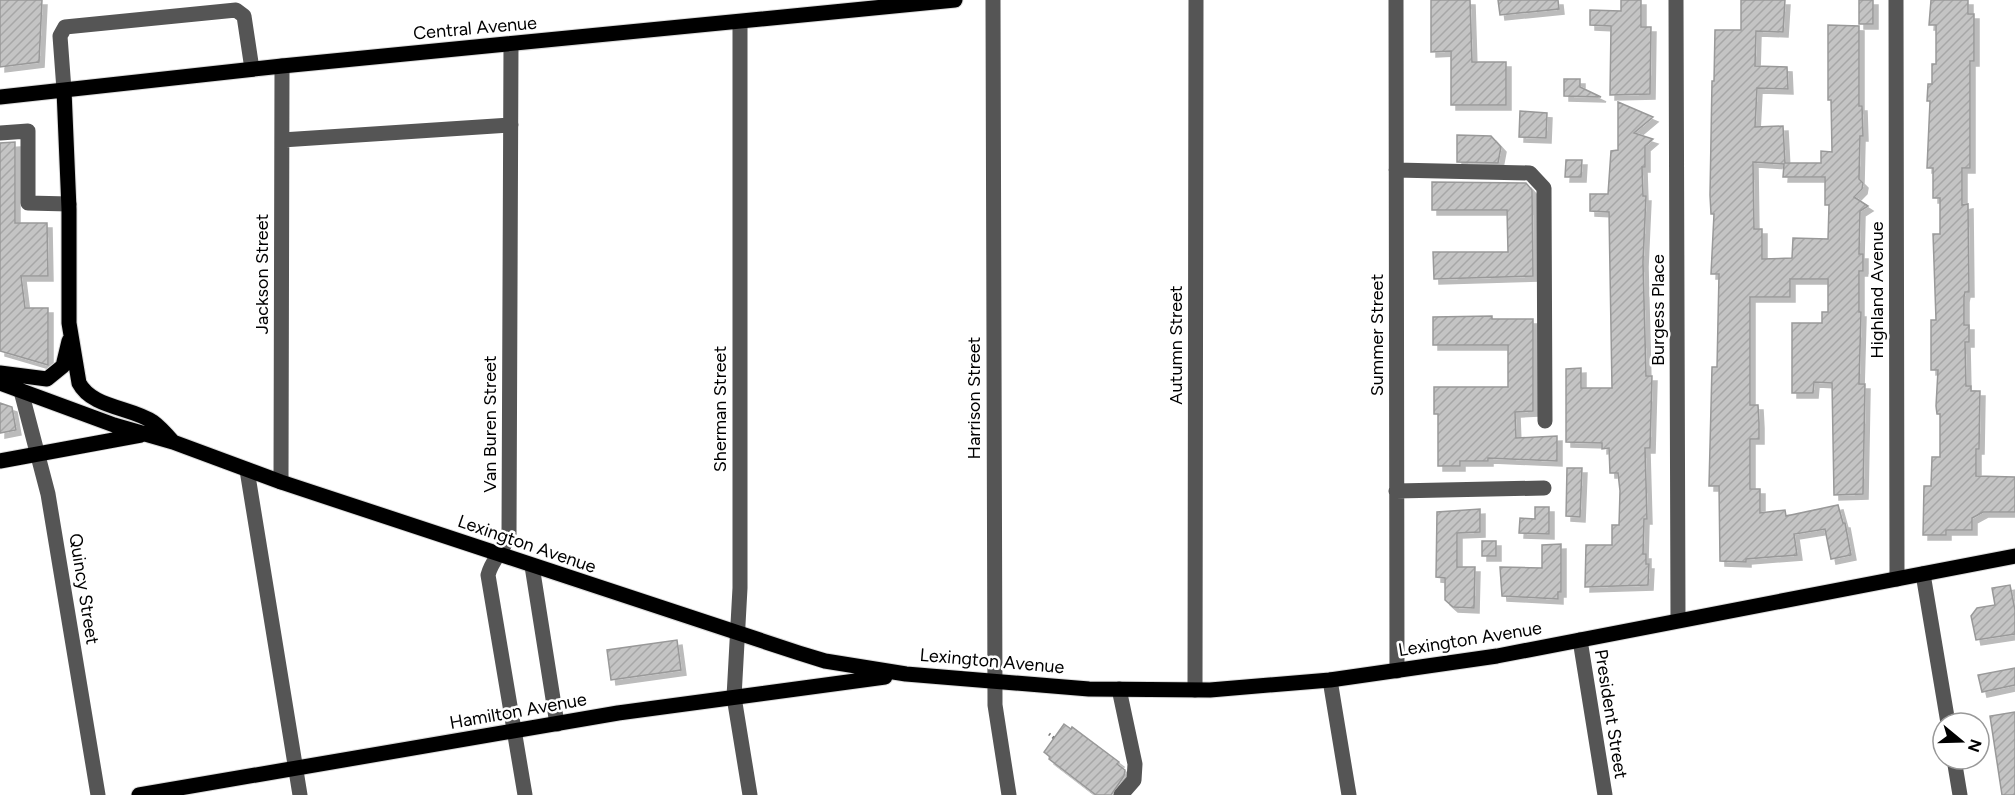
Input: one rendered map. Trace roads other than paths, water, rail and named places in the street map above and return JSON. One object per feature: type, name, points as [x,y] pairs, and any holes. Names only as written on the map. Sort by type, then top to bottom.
[{"type":"main road","name":"Central Avenue","points":[[0,97],[252,69],[955,0]]},
{"type":"main road","points":[[0,373],[40,380],[54,376],[65,358],[69,323],[69,204],[64,90]]},
{"type":"main road","points":[[69,323],[77,374],[84,392],[151,421],[173,442]]},
{"type":"main road","name":"Lexington Avenue","points":[[0,383],[173,442],[281,482],[825,661],[906,674],[1119,689],[1195,690],[1330,680],[1580,640],[2015,556]]},
{"type":"main road","points":[[0,461],[144,434]]},
{"type":"main road","name":"Hamilton Avenue","points":[[139,795],[557,724],[906,674]]},
{"type":"street","name":"Harrison Street","points":[[993,0],[994,681],[995,705],[1009,795]]},
{"type":"street","name":"Autumn Street","points":[[1195,690],[1196,0]]},
{"type":"street","name":"Summer Street","points":[[1396,0],[1396,671]]},
{"type":"street","name":"Burgess Place","points":[[1676,0],[1678,620]]},
{"type":"street","name":"Highland Avenue","points":[[1896,0],[1896,579]]},
{"type":"street","points":[[64,90],[60,36],[65,27],[236,10],[244,16],[252,69]]},
{"type":"street","name":"Sherman Street","points":[[740,22],[740,588],[734,697],[750,795]]},
{"type":"street","name":"Van Buren Street","points":[[511,44],[509,534],[491,564],[488,574],[525,795]]},
{"type":"street","name":"Jackson Street","points":[[281,482],[282,66]]},
{"type":"street","points":[[282,140],[511,124]]},
{"type":"street","points":[[0,133],[28,131],[28,203],[69,204]]},
{"type":"street","points":[[1396,170],[1530,173],[1544,188],[1545,422]]},
{"type":"street","name":"Quincy Street","points":[[21,391],[48,494],[98,795]]},
{"type":"street","points":[[247,470],[300,795]]},
{"type":"street","points":[[1396,491],[1544,488]]},
{"type":"street","points":[[532,566],[557,724]]},
{"type":"street","points":[[1923,574],[1946,711]]},
{"type":"street","name":"President Street","points":[[1580,640],[1605,795]]},
{"type":"street","points":[[1330,680],[1349,795]]},
{"type":"street","points":[[1119,689],[1135,764],[1134,780],[1121,795]]},
{"type":"street","points":[[1956,771],[1960,795]]}]
